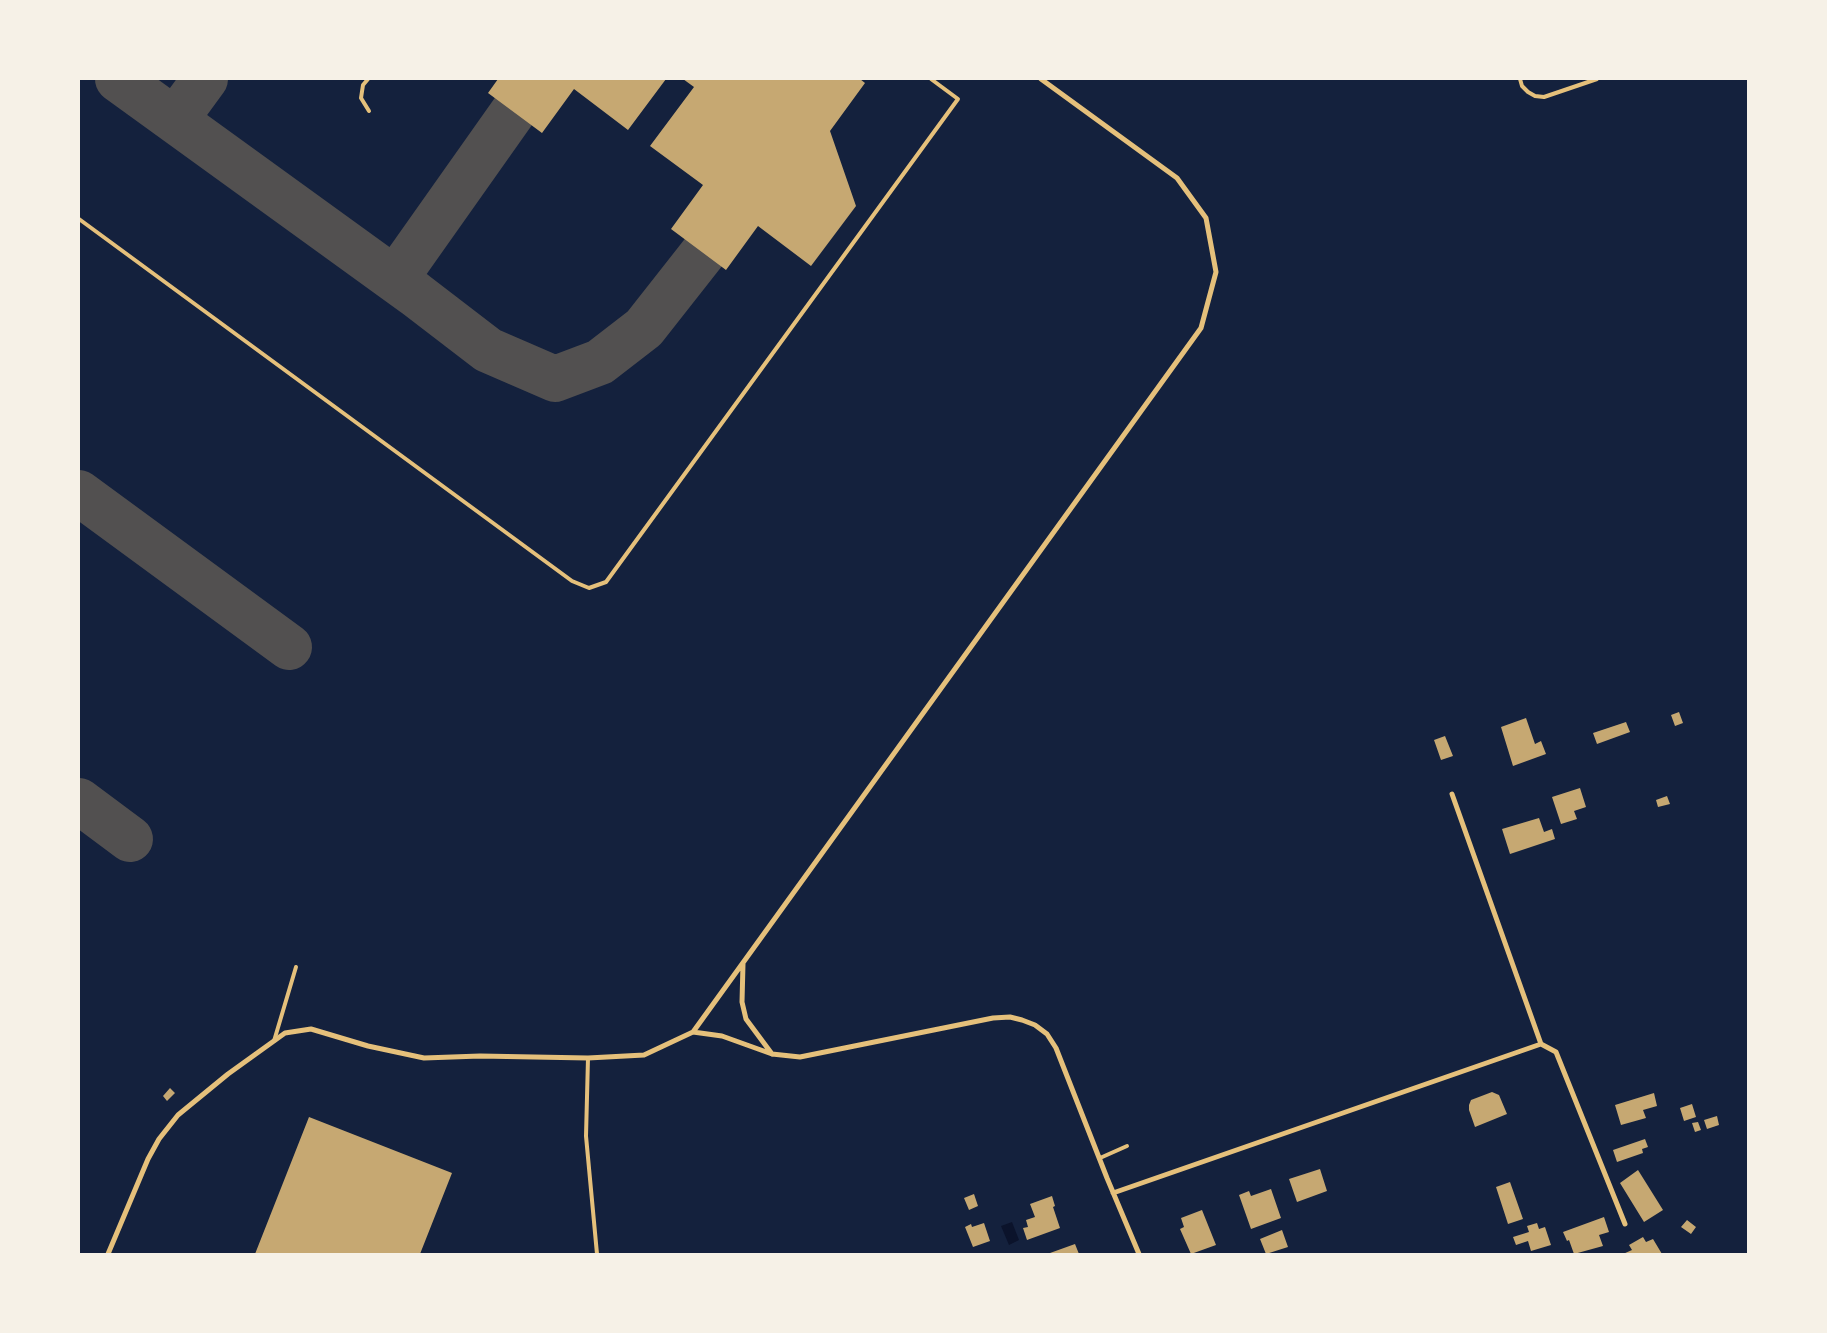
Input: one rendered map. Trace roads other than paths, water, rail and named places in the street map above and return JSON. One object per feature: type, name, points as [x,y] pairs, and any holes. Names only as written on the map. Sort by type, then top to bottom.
[{"type":"street","points":[[108,1254],[148,1159],[159,1139],[178,1116],[197,1099],[285,1034],[311,1029],[340,1036],[368,1046],[424,1058],[480,1056],[588,1058],[644,1055],[693,1032],[1201,328],[1216,272],[1206,218],[1177,178],[1041,79]]},
{"type":"street","points":[[1452,794],[1541,1044],[1556,1052],[1625,1224]]},
{"type":"street","points":[[743,963],[742,1002],[746,1019],[772,1054]]},
{"type":"street","points":[[693,1032],[722,1036],[772,1054],[800,1058],[993,1018],[1010,1017],[1034,1025],[1047,1034],[1056,1048],[1139,1254]]},
{"type":"street","points":[[1113,1193],[1541,1044]]},
{"type":"lane","points":[[368,79],[363,85],[361,98],[369,111]]},
{"type":"lane","points":[[79,219],[572,581],[589,588],[606,582],[958,99],[930,79]]},
{"type":"lane","points":[[1520,79],[1522,86],[1528,92],[1535,96],[1544,97],[1597,79]]},
{"type":"lane","points":[[274,1041],[296,967]]},
{"type":"lane","points":[[588,1058],[586,1136],[597,1254]]},
{"type":"lane","points":[[1100,1158],[1127,1146]]},
{"type":"water","points":[[1012,1222],[1019,1240],[1009,1245],[1001,1226]]}]
